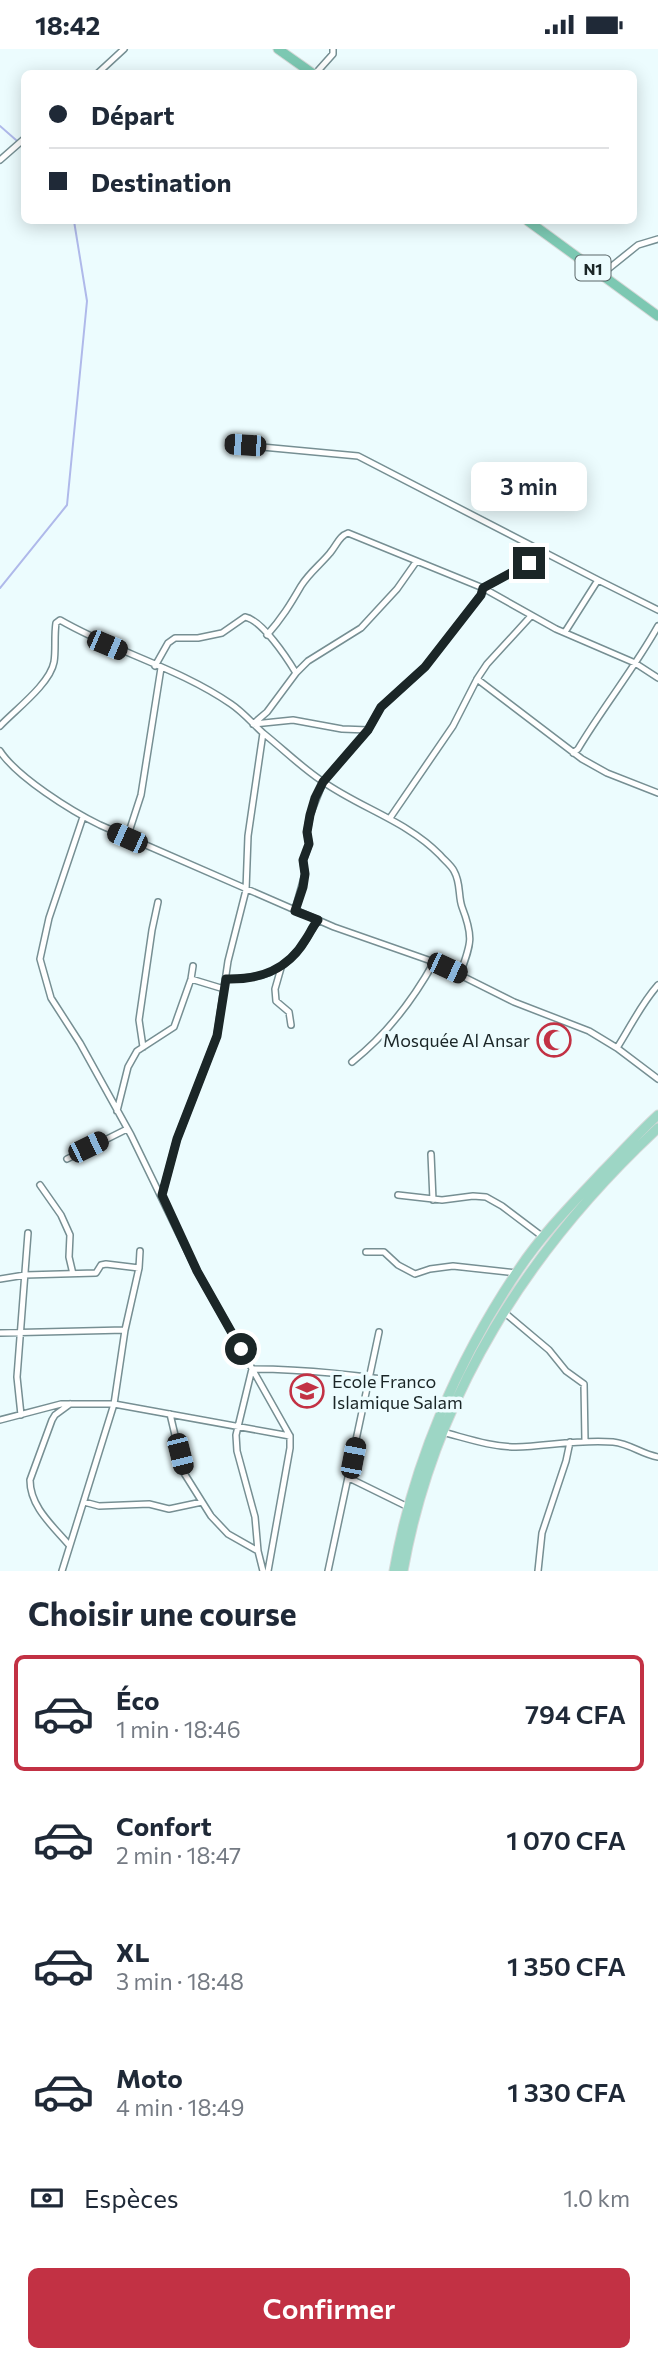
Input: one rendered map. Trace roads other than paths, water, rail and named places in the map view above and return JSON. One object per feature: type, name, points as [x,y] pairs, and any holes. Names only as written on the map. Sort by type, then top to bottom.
[{"type":"highway","points":[[278,49],[310,70]]},
{"type":"highway","name":"N1","points":[[532,224],[658,316]]},
{"type":"main road","points":[[394,1571],[408,1507],[433,1430],[456,1377],[485,1323],[516,1273],[558,1218],[658,1115]]},
{"type":"main road","points":[[403,1571],[421,1493],[441,1432],[473,1363],[503,1312],[568,1222],[658,1128]]},
{"type":"street","points":[[101,70],[124,49]]},
{"type":"street","points":[[317,70],[333,54],[333,49]]},
{"type":"street","points":[[0,160],[21,142]]},
{"type":"street","points":[[601,274],[638,245],[658,239]]},
{"type":"street","points":[[230,444],[359,456],[658,610]]},
{"type":"street","points":[[267,635],[293,603],[308,577],[345,534],[378,544],[483,588],[531,616],[635,663],[658,678]]},
{"type":"street","points":[[295,911],[303,887],[303,860],[309,844],[307,832],[310,815],[323,782],[368,730],[381,707],[425,667],[481,595],[483,588],[548,555]]},
{"type":"street","points":[[253,724],[267,712],[308,661],[361,628],[397,589],[416,562]]},
{"type":"street","points":[[565,632],[598,580]]},
{"type":"street","points":[[390,818],[453,726],[487,664],[531,616]]},
{"type":"street","points":[[127,838],[141,795],[158,667],[168,643],[175,638],[198,638],[222,633],[245,617],[257,622],[296,673]]},
{"type":"street","points":[[0,726],[49,674],[53,666],[58,621],[208,689],[234,706],[323,782],[390,818],[433,848],[454,870],[471,933],[460,974]]},
{"type":"street","points":[[573,753],[579,750],[658,626]]},
{"type":"street","points":[[477,679],[573,753],[607,773],[658,793]]},
{"type":"street","points":[[253,724],[293,720],[342,729],[368,730]]},
{"type":"street","points":[[162,1195],[177,1139],[217,1036],[224,989],[246,890],[248,835],[263,733]]},
{"type":"street","points":[[0,751],[15,769],[83,817],[295,911],[434,962],[514,1002],[589,1031],[658,1079]]},
{"type":"street","points":[[83,817],[49,918],[40,959],[51,997],[80,1043],[127,1129],[162,1195],[197,1271],[290,1436],[290,1448],[265,1571]]},
{"type":"street","points":[[143,1047],[139,1020],[158,902]]},
{"type":"street","points":[[226,979],[260,976],[281,968],[306,941],[318,920]]},
{"type":"street","points":[[352,1062],[374,1045],[420,988],[434,962]]},
{"type":"street","points":[[117,1111],[128,1067],[137,1051],[174,1027],[193,966]]},
{"type":"street","points":[[281,968],[275,989],[276,1000],[289,1012],[292,1025]]},
{"type":"street","points":[[191,979],[224,989]]},
{"type":"street","points":[[617,1048],[640,1006],[658,985]]},
{"type":"street","points":[[67,1159],[127,1129]]},
{"type":"street","points":[[431,1154],[433,1200]]},
{"type":"street","points":[[40,1185],[61,1215],[70,1235],[69,1257],[73,1274]]},
{"type":"street","points":[[398,1195],[433,1200],[486,1197],[543,1237]]},
{"type":"street","points":[[21,1415],[17,1377],[28,1233]]},
{"type":"street","points":[[62,1571],[114,1404],[141,1251]]},
{"type":"street","points":[[366,1252],[384,1252],[398,1265],[415,1274],[453,1266],[516,1273]]},
{"type":"street","points":[[0,1279],[25,1275],[96,1273],[106,1264],[139,1268]]},
{"type":"street","points":[[503,1312],[549,1350],[566,1371],[584,1384],[584,1441]]},
{"type":"street","points":[[0,1333],[125,1330]]},
{"type":"street","points":[[328,1571],[379,1332]]},
{"type":"street","points":[[252,1369],[302,1369],[426,1386]]},
{"type":"street","points":[[252,1369],[236,1426],[237,1451],[255,1517],[258,1551],[265,1571]]},
{"type":"street","points":[[0,1420],[69,1404],[114,1404],[290,1436]]},
{"type":"street","points":[[69,1404],[55,1415],[30,1480],[37,1506],[69,1545]]},
{"type":"street","points":[[49,1407],[55,1415]]},
{"type":"street","points":[[170,1414],[184,1473],[202,1502],[228,1534],[258,1551]]},
{"type":"street","points":[[441,1432],[514,1447],[584,1441],[630,1445],[643,1453],[658,1457]]},
{"type":"street","points":[[538,1571],[542,1533],[570,1442]]},
{"type":"street","points":[[349,1478],[408,1507]]},
{"type":"street","points":[[84,1502],[99,1506],[149,1504],[169,1509],[202,1502]]},
{"type":"waterway","points":[[0,126],[21,144]]},
{"type":"waterway","points":[[0,588],[67,505],[87,301],[74,224]]},
{"type":"place","name":"Mosquée Al Ansar","points":[[554,1040]]},
{"type":"place","name":"Ecole Franco Islamique Salam","points":[[307,1391]]}]
